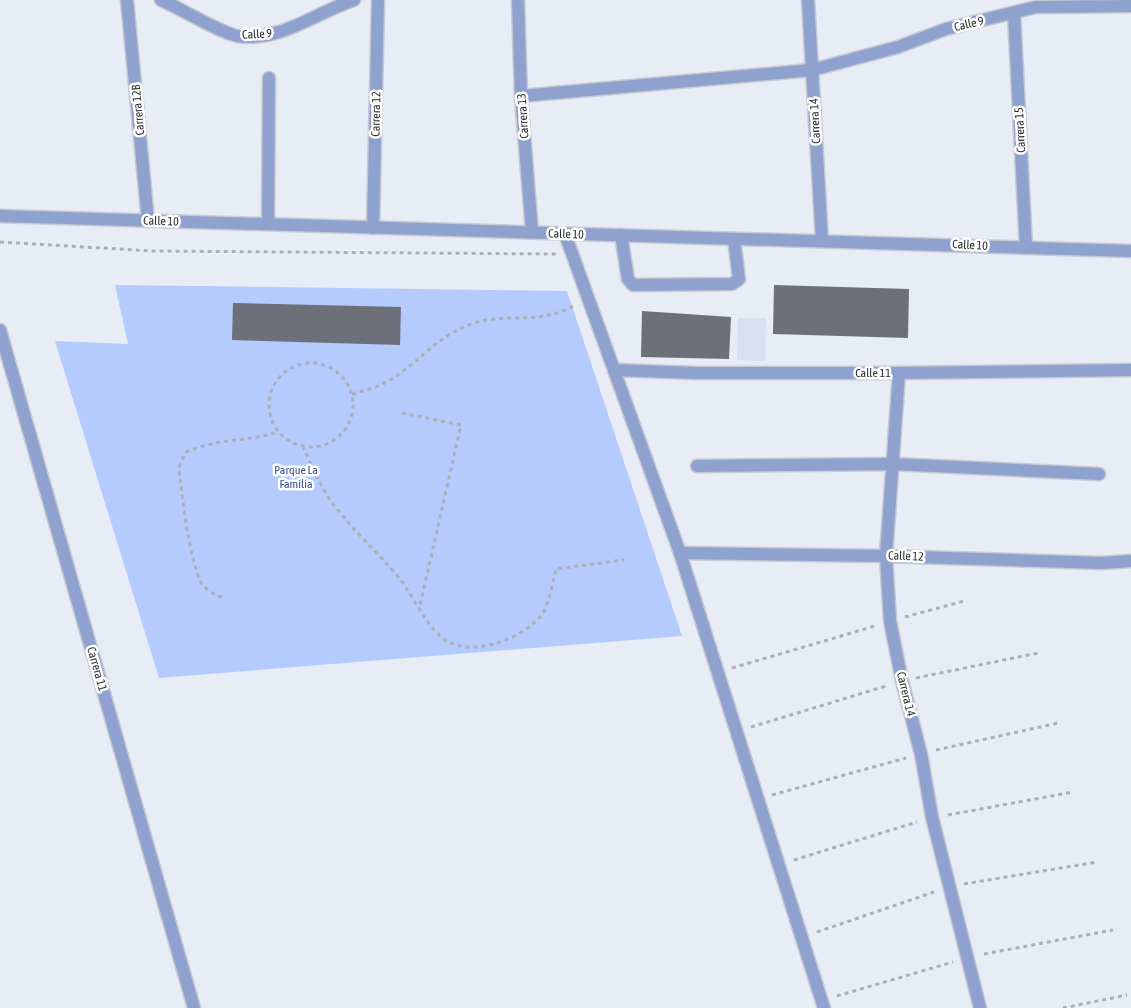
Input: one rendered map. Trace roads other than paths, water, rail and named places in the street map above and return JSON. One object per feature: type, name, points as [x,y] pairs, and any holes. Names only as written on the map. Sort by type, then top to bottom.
[{"type":"street","name":"Carrera 12B","points":[[127,0],[148,221]]},
{"type":"street","name":"Calle 9","points":[[161,0],[236,36],[270,36],[294,27],[332,7],[354,0]]},
{"type":"street","name":"Carrera 12","points":[[373,228],[378,0]]},
{"type":"street","name":"Carrera 13","points":[[518,0],[521,96],[532,232]]},
{"type":"street","name":"Carrera 14","points":[[808,0],[822,241]]},
{"type":"street","name":"Calle 9","points":[[521,96],[812,70],[898,47],[946,29],[1036,7],[1131,6]]},
{"type":"street","name":"Carrera 15","points":[[1014,13],[1026,248]]},
{"type":"street","points":[[268,224],[269,78]]},
{"type":"street","name":"Calle 10","points":[[0,216],[1131,251]]},
{"type":"street","points":[[565,234],[680,553],[824,1008]]},
{"type":"street","points":[[621,235],[628,279],[633,284],[732,284],[739,279],[734,239]]},
{"type":"street","name":"Carrera 11","points":[[0,330],[194,1008]]},
{"type":"street","name":"Calle 11","points":[[614,370],[696,373],[1131,370]]},
{"type":"street","name":"Carrera 14","points":[[899,373],[886,556],[890,621],[902,681],[921,754],[932,817],[980,1008]]},
{"type":"street","points":[[697,466],[893,464],[1099,474]]},
{"type":"street","name":"Calle 12","points":[[680,553],[886,556],[1102,563],[1131,561]]},
{"type":"park label","name":"Parque La Familia","points":[[296,477]]}]
